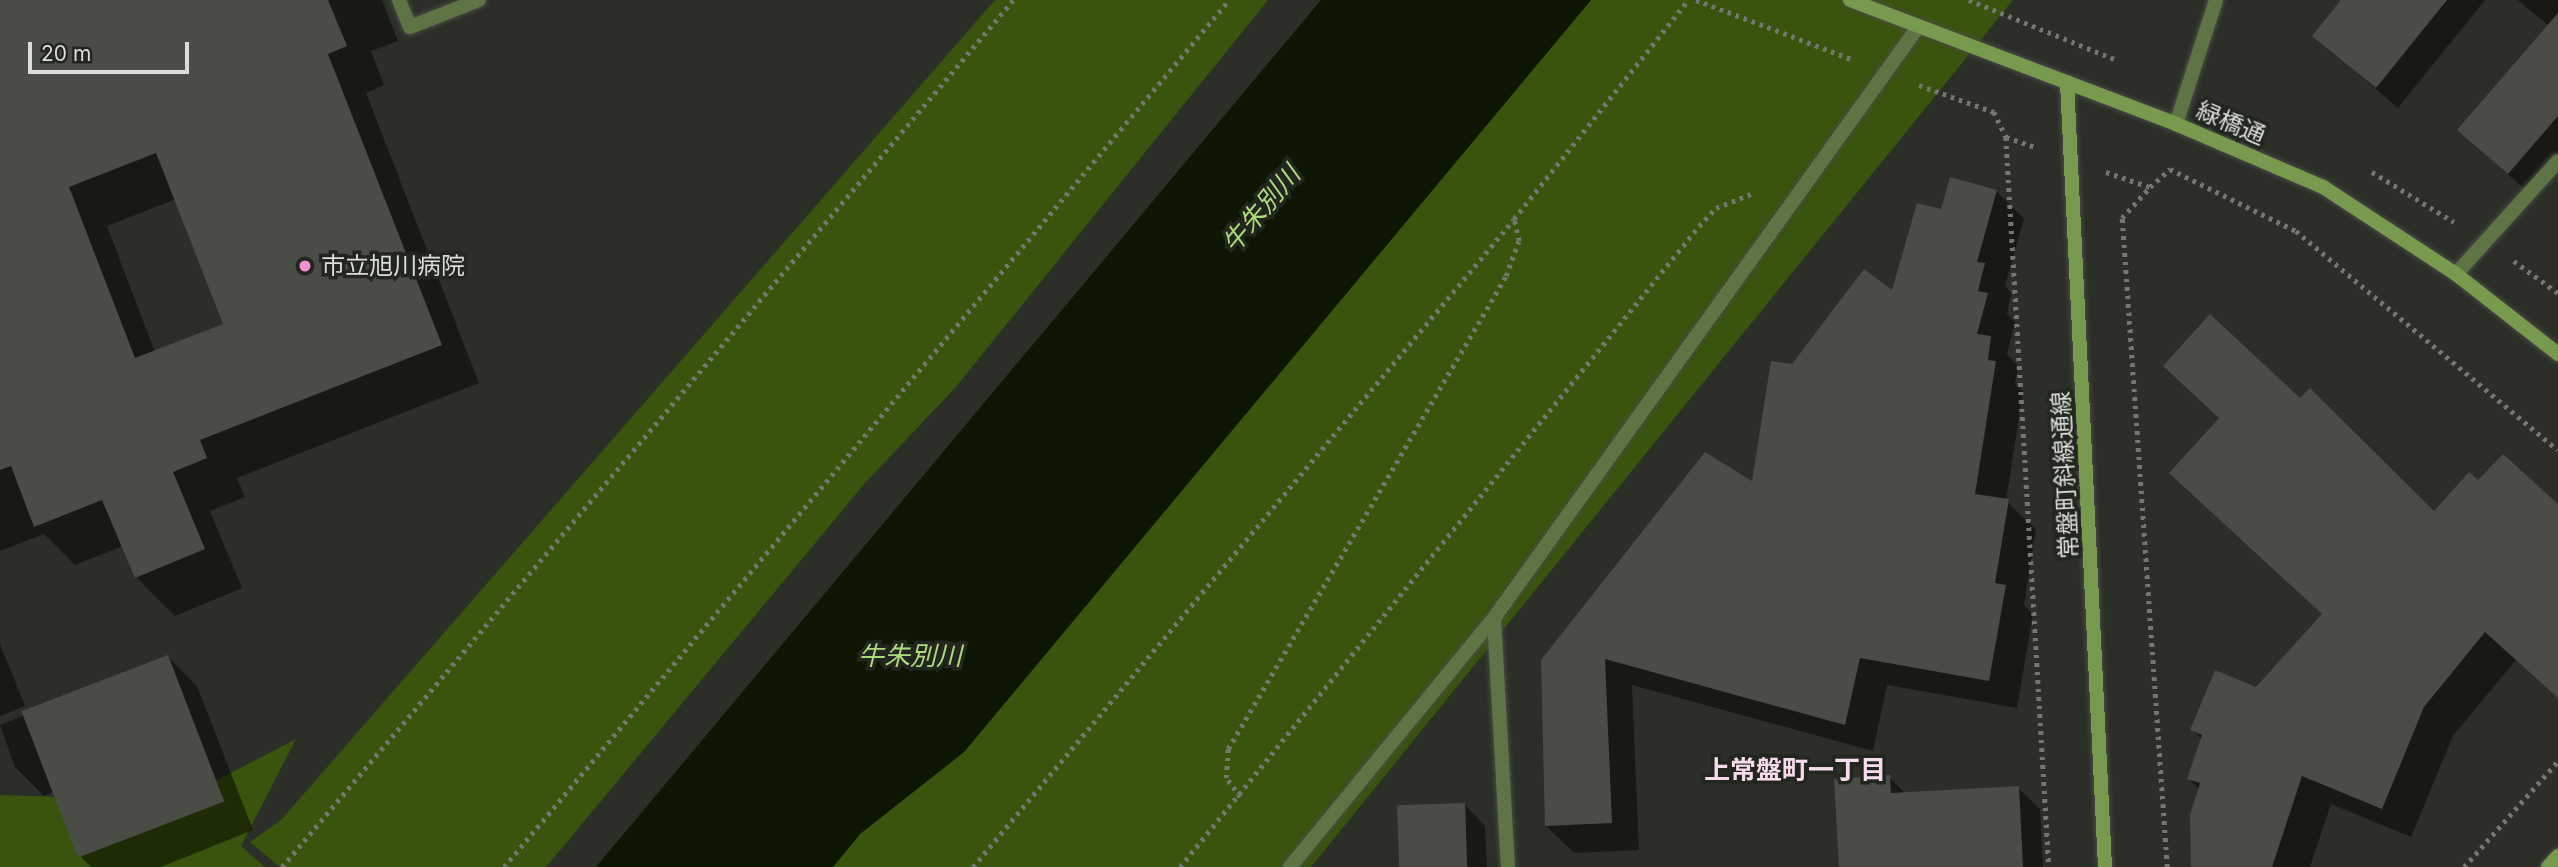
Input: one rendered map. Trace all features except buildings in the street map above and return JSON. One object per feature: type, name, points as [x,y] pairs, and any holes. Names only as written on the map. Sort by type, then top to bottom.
[{"type":"street","points":[[399,0],[410,27],[479,0]]},
{"type":"street","name":"緑橋通","points":[[1850,0],[2176,124],[2323,187],[2456,274],[2558,354]]},
{"type":"street","points":[[2176,124],[2216,0]]},
{"type":"street","points":[[1290,867],[1494,618],[1918,27]]},
{"type":"street","name":"常盤町斜線通線","points":[[2067,82],[2105,867]]},
{"type":"street","points":[[2456,274],[2558,161]]},
{"type":"street","points":[[1494,618],[1507,867]]},
{"type":"street","points":[[2548,867],[2558,856]]},
{"type":"path","points":[[282,867],[1013,0]]},
{"type":"path","points":[[505,867],[1229,0]]},
{"type":"path","points":[[973,867],[1514,219],[1688,0]]},
{"type":"path","points":[[1696,0],[1810,43]]},
{"type":"path","points":[[2006,137],[2049,867]]},
{"type":"path","points":[[2167,867],[2122,218],[2150,187],[2170,169],[2296,231],[2558,450]]},
{"type":"path","points":[[1180,867],[1699,226],[1716,208],[1741,195],[1808,181]]},
{"type":"path","points":[[1240,796],[1226,778],[1228,748],[1506,276],[1519,241],[1514,219]]},
{"type":"path","points":[[2464,867],[2558,761]]},
{"type":"green space","points":[[995,0],[1268,0],[955,388],[866,482],[546,867],[280,867],[250,842],[282,819]]},
{"type":"green space","points":[[1591,0],[2013,0],[1311,867],[833,867],[860,834],[964,752]]},
{"type":"green space","points":[[296,739],[241,846],[265,867],[0,867],[0,795],[177,801]]},
{"type":"water","name":"牛朱別川","points":[[1321,0],[1591,0],[964,752],[860,834],[833,867],[596,867]]},
{"type":"place","name":"市立旭川病院","points":[[305,266]]},
{"type":"district","name":"上常盤町一丁目","points":[[1795,770]]}]
